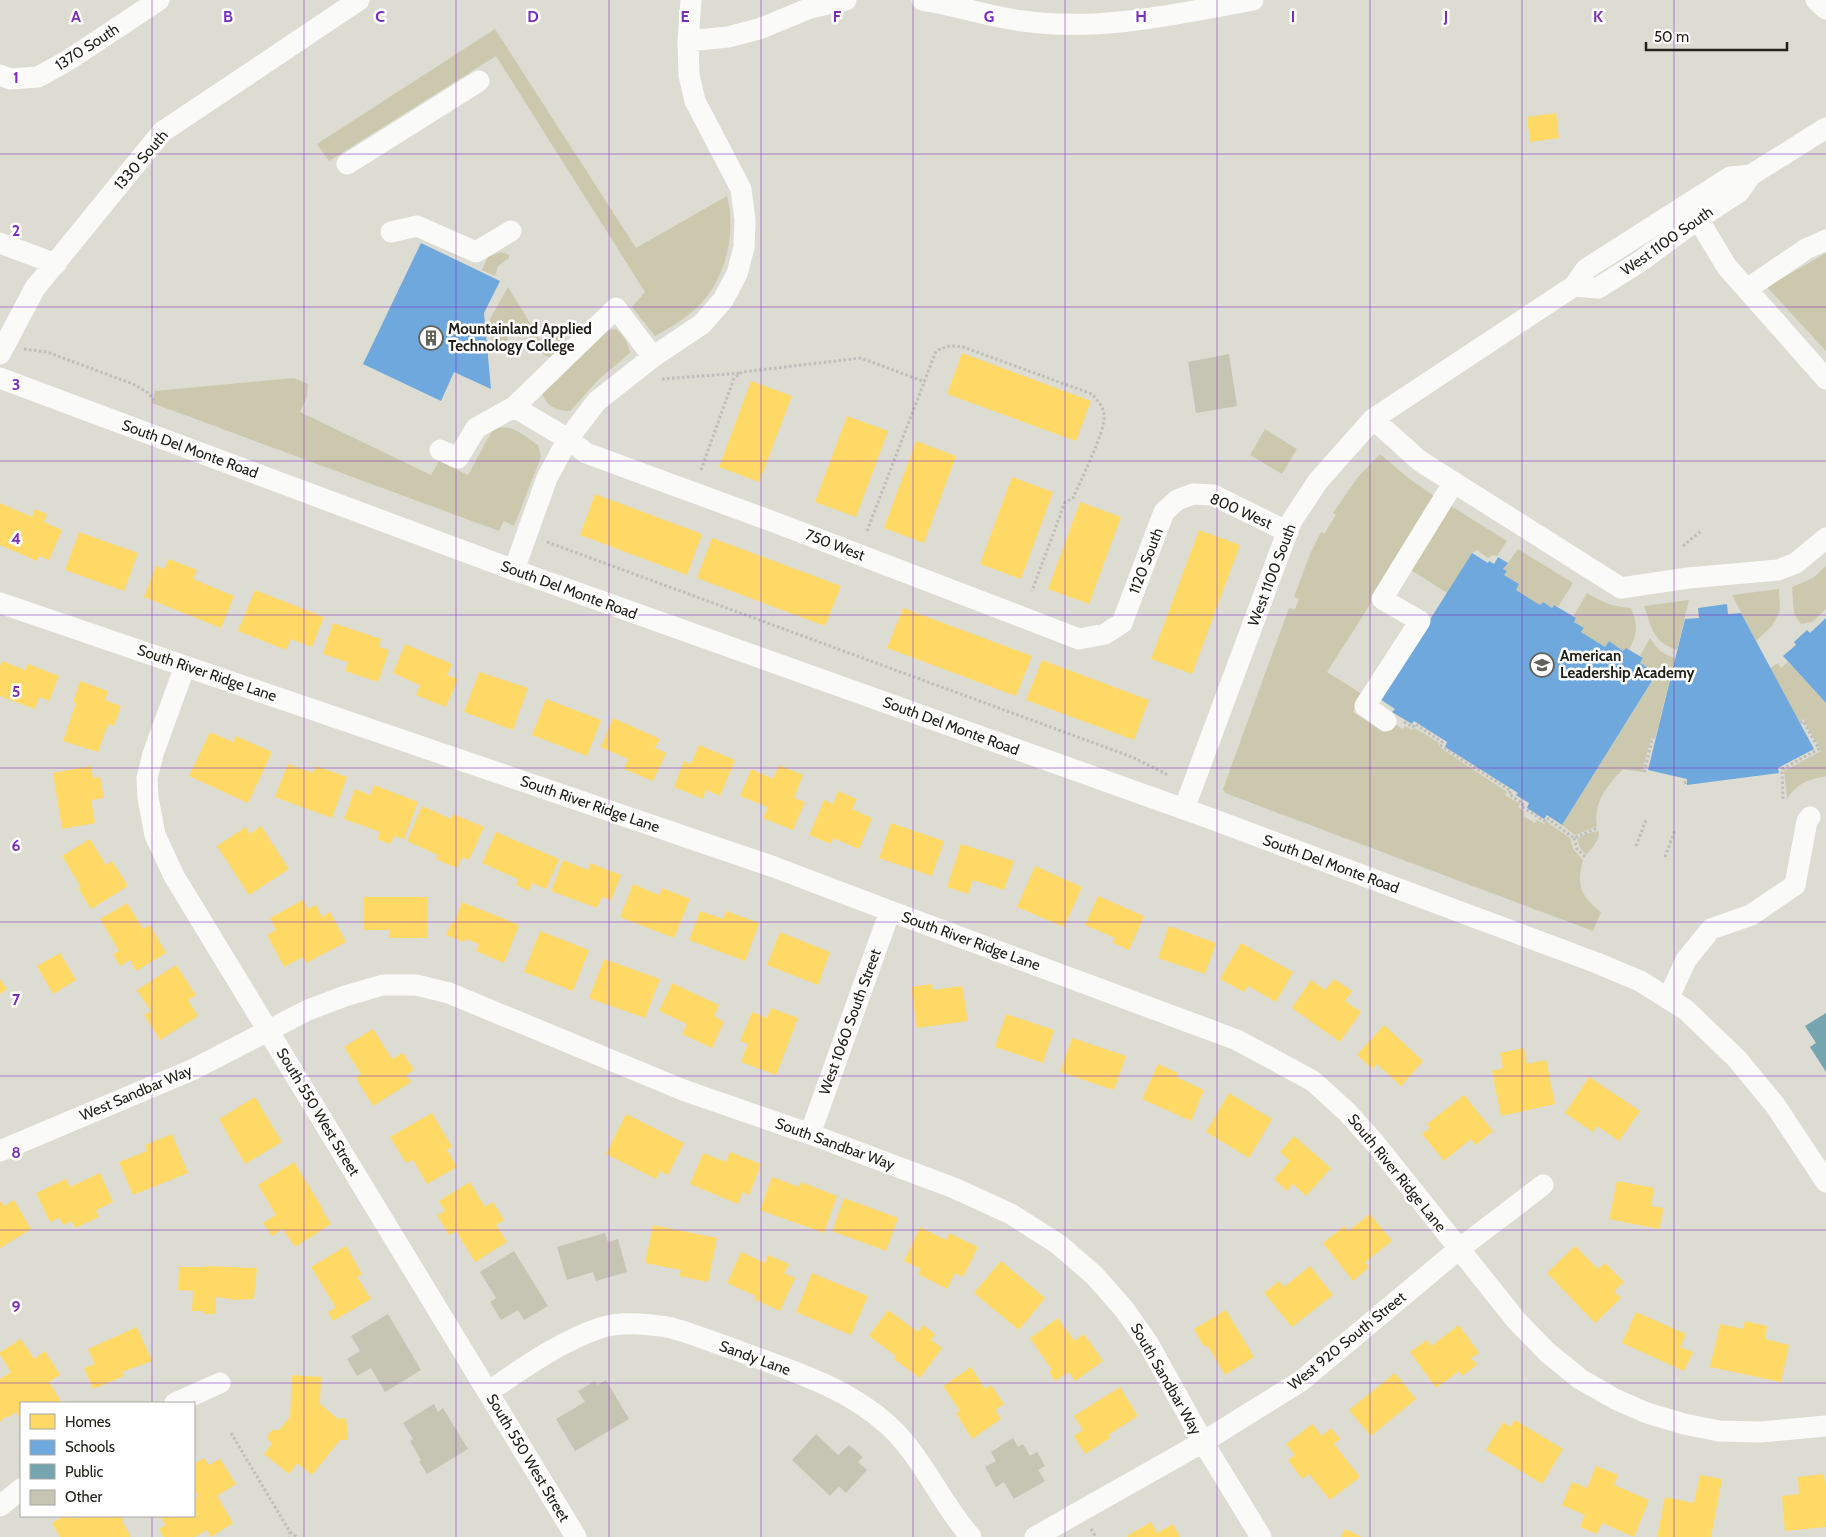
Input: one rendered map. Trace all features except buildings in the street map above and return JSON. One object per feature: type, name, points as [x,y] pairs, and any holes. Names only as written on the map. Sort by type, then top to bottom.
[{"type":"street","name":"1370 South","points":[[5,77],[38,77],[67,61],[159,0]]},
{"type":"street","name":"1330 South","points":[[0,354],[35,288],[162,132],[359,0]]},
{"type":"street","points":[[514,570],[547,478],[568,439],[598,401],[653,356],[702,324],[723,300],[737,274],[744,247],[745,220],[741,189],[695,101],[689,75],[688,42],[691,0]]},
{"type":"street","points":[[688,42],[728,37],[759,29],[810,8],[846,0]]},
{"type":"street","points":[[926,0],[1023,21],[1096,26],[1253,0]]},
{"type":"street","points":[[1816,0],[1826,9]]},
{"type":"street","points":[[347,164],[479,81]]},
{"type":"street","name":"West 1100 South","points":[[1574,286],[1598,288],[1641,261],[1698,219],[1740,192],[1751,176],[1826,128]]},
{"type":"street","name":"West 1100 South","points":[[1184,809],[1291,522],[1318,480],[1373,419],[1574,286],[1586,268],[1730,177],[1751,176]]},
{"type":"street","points":[[1698,219],[1727,266],[1826,379]]},
{"type":"street","points":[[391,232],[417,226],[476,252],[511,231]]},
{"type":"street","points":[[1748,289],[1806,249],[1826,240]]},
{"type":"street","points":[[0,243],[56,264]]},
{"type":"street","points":[[440,450],[458,458],[476,428],[514,407],[616,308],[653,356]]},
{"type":"street","name":"South Del Monte Road","points":[[0,378],[514,570],[1184,809],[1598,963],[1640,981],[1686,1010],[1737,1059],[1775,1105],[1826,1182]]},
{"type":"street","name":"750 West","points":[[514,407],[568,439],[586,453],[783,526],[1079,640],[1105,634]]},
{"type":"street","points":[[1373,419],[1420,461],[1621,588],[1688,578],[1778,570],[1796,563],[1826,538]]},
{"type":"street","points":[[1393,720],[1365,706],[1420,621],[1382,599],[1454,482]]},
{"type":"street","name":"800 West","points":[[1193,494],[1213,495],[1288,532]]},
{"type":"street","name":"1120 South","points":[[1105,634],[1122,623],[1164,512],[1177,500],[1193,494]]},
{"type":"street","name":"South River Ridge Lane","points":[[0,603],[774,867],[1236,1040],[1313,1082],[1347,1112],[1374,1142],[1516,1320],[1547,1352],[1580,1379],[1615,1399],[1647,1413],[1684,1424],[1719,1431],[1760,1432],[1826,1426]]},
{"type":"street","name":"South 550 West Street","points":[[185,666],[147,778],[148,798],[155,835],[174,876],[576,1537]]},
{"type":"street","points":[[1668,999],[1686,960],[1711,929],[1751,915],[1795,885],[1807,821],[1810,817]]},
{"type":"street","name":"West 1060 South Street","points":[[810,1134],[890,911]]},
{"type":"street","name":"South Sandbar Way","points":[[269,1031],[308,1010],[345,996],[383,985],[416,985],[449,993],[683,1090],[810,1134],[954,1188],[1012,1214],[1058,1244],[1094,1275],[1124,1309],[1148,1343],[1203,1442],[1261,1537]]},
{"type":"street","name":"West Sandbar Way","points":[[0,1151],[194,1069],[269,1031]]},
{"type":"street","name":"West 920 South Street","points":[[1034,1537],[1203,1442],[1300,1381],[1459,1250],[1543,1185]]},
{"type":"street","name":"Sandy Lane","points":[[488,1392],[552,1350],[600,1328],[632,1323],[669,1328],[820,1381],[861,1403],[889,1426],[922,1464],[952,1514],[971,1537]]},
{"type":"street","points":[[176,1402],[220,1383]]},
{"type":"street","points":[[0,1506],[20,1491]]},
{"type":"path","points":[[867,531],[936,351],[954,345],[963,347],[1092,394],[1099,402],[1104,413],[1105,422],[1073,498],[1065,502],[1032,591]]},
{"type":"path","points":[[27,350],[47,352],[133,384],[147,392],[154,400]]},
{"type":"path","points":[[662,379],[861,358],[925,382]]},
{"type":"path","points":[[701,470],[734,378],[742,372]]},
{"type":"path","points":[[1683,546],[1702,530]]},
{"type":"path","points":[[547,542],[1132,757],[1168,775]]},
{"type":"path","points":[[1393,720],[1413,727],[1415,724],[1442,742],[1440,745],[1511,791],[1508,794],[1523,804],[1521,806],[1544,821],[1547,818],[1574,838],[1577,849],[1585,857]]},
{"type":"path","points":[[1783,799],[1782,769],[1818,749],[1804,721],[1800,723]]},
{"type":"path","points":[[1644,772],[1652,741],[1655,741]]},
{"type":"path","points":[[1636,846],[1646,820]]},
{"type":"path","points":[[1574,838],[1597,828]]},
{"type":"path","points":[[1665,857],[1675,830]]},
{"type":"path","points":[[231,1433],[290,1532],[297,1537]]},
{"type":"path","points":[[1091,1529],[1096,1537]]},
{"type":"path","points":[[289,1537],[290,1532]]},
{"type":"shaded area","points":[[495,29],[636,248],[727,196],[730,209],[728,250],[713,288],[705,299],[688,315],[655,336],[632,307],[645,292],[496,56],[329,161],[317,144]]},
{"type":"shaded area","points":[[501,252],[509,255],[509,258],[498,266],[495,276],[482,270],[488,257]]},
{"type":"shaded area","points":[[1826,253],[1826,351],[1767,287]]},
{"type":"shaded area","points":[[508,287],[541,341],[554,334],[559,335],[561,342],[559,348],[549,357],[542,353],[529,336],[508,336],[507,341],[492,342],[490,319]]},
{"type":"shaded area","points":[[615,329],[625,339],[630,353],[598,380],[570,411],[552,407],[546,401],[542,392],[545,386],[609,330]]},
{"type":"shaded area","points":[[294,378],[308,384],[307,396],[300,412],[431,475],[439,461],[468,475],[492,431],[498,428],[510,428],[522,434],[538,445],[541,457],[514,526],[504,521],[499,531],[152,403],[155,391]]},
{"type":"shaded area","points":[[1265,429],[1297,449],[1282,474],[1250,455]]},
{"type":"shaded area","points":[[1380,454],[1407,477],[1434,496],[1423,521],[1327,672],[1362,694],[1353,712],[1384,732],[1391,722],[1403,729],[1405,726],[1412,730],[1415,728],[1439,743],[1438,746],[1507,792],[1505,795],[1520,804],[1518,807],[1525,812],[1523,816],[1535,823],[1537,820],[1544,824],[1546,821],[1570,838],[1574,850],[1583,860],[1580,877],[1582,890],[1589,901],[1601,912],[1593,931],[1225,793],[1223,789],[1289,608],[1295,609],[1299,599],[1294,597],[1310,554],[1321,532],[1324,534],[1336,515],[1333,513],[1358,477]]},
{"type":"shaded area","points":[[1451,506],[1507,541],[1497,556],[1493,555],[1488,558],[1477,550],[1472,553],[1447,593],[1411,570]]},
{"type":"shaded area","points":[[1518,549],[1573,583],[1558,607],[1554,605],[1552,608],[1543,602],[1540,605],[1516,590],[1519,584],[1504,575],[1506,572],[1503,569]]},
{"type":"shaded area","points":[[1826,566],[1826,609],[1812,622],[1801,624],[1794,614],[1792,587],[1813,578]]},
{"type":"shaded area","points":[[1779,589],[1780,611],[1772,626],[1756,641],[1732,595]]},
{"type":"shaded area","points":[[1587,593],[1608,604],[1631,608],[1636,629],[1629,650],[1626,648],[1623,651],[1609,641],[1605,647],[1581,632],[1584,628],[1574,622],[1573,617]]},
{"type":"shaded area","points":[[1689,600],[1677,650],[1662,642],[1654,633],[1644,606]]},
{"type":"shaded area","points":[[1650,638],[1660,651],[1675,658],[1655,739],[1651,738],[1642,772],[1623,769],[1603,794],[1597,809],[1597,826],[1575,835],[1562,825],[1657,674],[1640,663],[1643,658],[1640,656]]},
{"type":"shaded area","points":[[1788,662],[1826,703],[1826,776],[1804,783],[1795,789],[1787,799],[1784,771],[1821,751],[1803,719],[1799,722],[1770,668],[1778,663],[1781,668]]},
{"type":"shaded area","points":[[1599,831],[1597,841],[1586,855],[1580,848],[1577,839],[1588,833]]},
{"type":"place","name":"Mountainland Applied Technology College","points":[[431,338]]},
{"type":"place","name":"American Leadership Academy","points":[[1542,665]]}]
